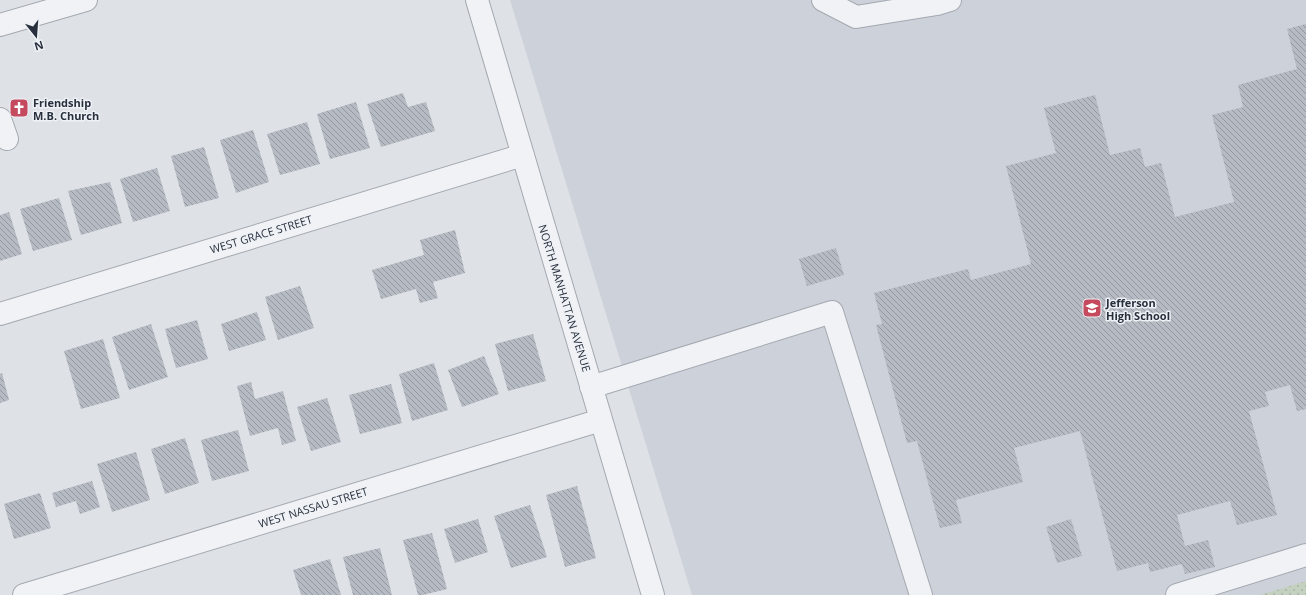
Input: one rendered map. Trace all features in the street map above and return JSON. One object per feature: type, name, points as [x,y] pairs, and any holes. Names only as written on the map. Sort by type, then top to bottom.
[{"type":"street","points":[[0,25],[86,0]]},
{"type":"street","name":"NORTH MANHATTAN AVENUE","points":[[476,0],[653,595]]},
{"type":"street","points":[[823,0],[856,17],[942,1]]},
{"type":"street","points":[[0,118],[7,139]]},
{"type":"street","name":"WEST GRACE STREET","points":[[0,314],[522,155]]},
{"type":"street","points":[[591,387],[832,312],[921,595]]},
{"type":"street","name":"WEST NASSAU STREET","points":[[24,595],[602,420]]},
{"type":"street","points":[[1177,595],[1306,555]]},
{"type":"shaded area","points":[[510,0],[1306,0],[1306,595],[692,595]]},
{"type":"green space","points":[[1306,581],[1306,595],[1260,595]]},
{"type":"building","name":"Jefferson High School","points":[[1306,24],[1306,409],[1297,411],[1290,385],[1265,392],[1269,406],[1249,411],[1277,515],[1237,525],[1230,501],[1177,515],[1185,546],[1208,540],[1215,567],[1185,574],[1182,564],[1150,572],[1148,563],[1117,571],[1080,431],[1014,448],[1023,482],[956,500],[962,523],[940,528],[917,441],[907,443],[876,325],[882,324],[874,293],[968,269],[971,280],[1031,264],[1006,166],[1056,153],[1044,108],[1095,95],[1110,155],[1140,148],[1145,167],[1161,163],[1175,217],[1234,202],[1212,115],[1243,107],[1238,85],[1297,69],[1287,29]]},
{"type":"building","points":[[403,93],[408,107],[426,102],[435,131],[381,147],[367,104]]},
{"type":"building","points":[[356,102],[370,148],[330,159],[317,114]]},
{"type":"building","points":[[307,122],[320,164],[280,175],[267,134]]},
{"type":"building","points":[[253,130],[269,182],[236,193],[220,140]]},
{"type":"building","points":[[204,147],[219,198],[185,207],[171,156]]},
{"type":"building","points":[[157,168],[170,211],[133,222],[120,179]]},
{"type":"building","points":[[110,182],[122,223],[81,235],[68,191]]},
{"type":"building","points":[[59,198],[72,240],[33,251],[20,209]]},
{"type":"building","points":[[9,212],[22,254],[0,261],[0,215]]},
{"type":"building","points":[[455,230],[465,273],[433,282],[438,298],[420,303],[416,289],[381,299],[372,270],[424,255],[420,240]]},
{"type":"building","points":[[836,248],[844,275],[807,286],[799,259]]},
{"type":"building","points":[[300,286],[314,328],[278,340],[265,297]]},
{"type":"building","points":[[257,312],[266,340],[229,351],[221,324]]},
{"type":"building","points":[[197,320],[208,359],[176,368],[165,329]]},
{"type":"building","points":[[151,324],[168,377],[129,390],[112,337]]},
{"type":"building","points":[[533,334],[546,381],[508,391],[495,344]]},
{"type":"building","points":[[103,339],[120,398],[81,409],[64,351]]},
{"type":"building","points":[[484,356],[499,394],[462,407],[448,370]]},
{"type":"building","points":[[434,363],[448,410],[412,421],[399,374]]},
{"type":"building","points":[[2,373],[9,400],[0,403],[0,374]]},
{"type":"building","points":[[251,382],[255,399],[283,391],[296,441],[282,445],[278,428],[250,436],[237,386]]},
{"type":"building","points":[[391,384],[402,423],[360,434],[349,395]]},
{"type":"building","points":[[327,398],[341,442],[311,451],[297,407]]},
{"type":"building","points":[[238,430],[249,471],[212,481],[201,440]]},
{"type":"building","points":[[185,438],[199,483],[165,494],[151,449]]},
{"type":"building","points":[[136,452],[150,500],[112,512],[97,464]]},
{"type":"building","points":[[92,481],[100,507],[80,514],[76,501],[56,507],[52,493]]},
{"type":"building","points":[[577,486],[596,558],[565,567],[546,495]]},
{"type":"building","points":[[40,493],[51,528],[14,539],[4,504]]},
{"type":"building","points":[[530,505],[547,557],[511,568],[494,516]]},
{"type":"building","points":[[478,519],[488,552],[455,563],[444,529]]},
{"type":"building","points":[[1071,519],[1082,556],[1057,563],[1046,527]]},
{"type":"building","points":[[432,533],[447,589],[418,595],[403,540]]},
{"type":"building","points":[[380,548],[392,595],[353,595],[343,557]]},
{"type":"building","points":[[330,559],[341,595],[301,595],[293,570]]},
{"type":"place","name":"Friendship M.B. Church","points":[[19,108]]},
{"type":"place","name":"Jefferson High School","points":[[1092,308]]}]
